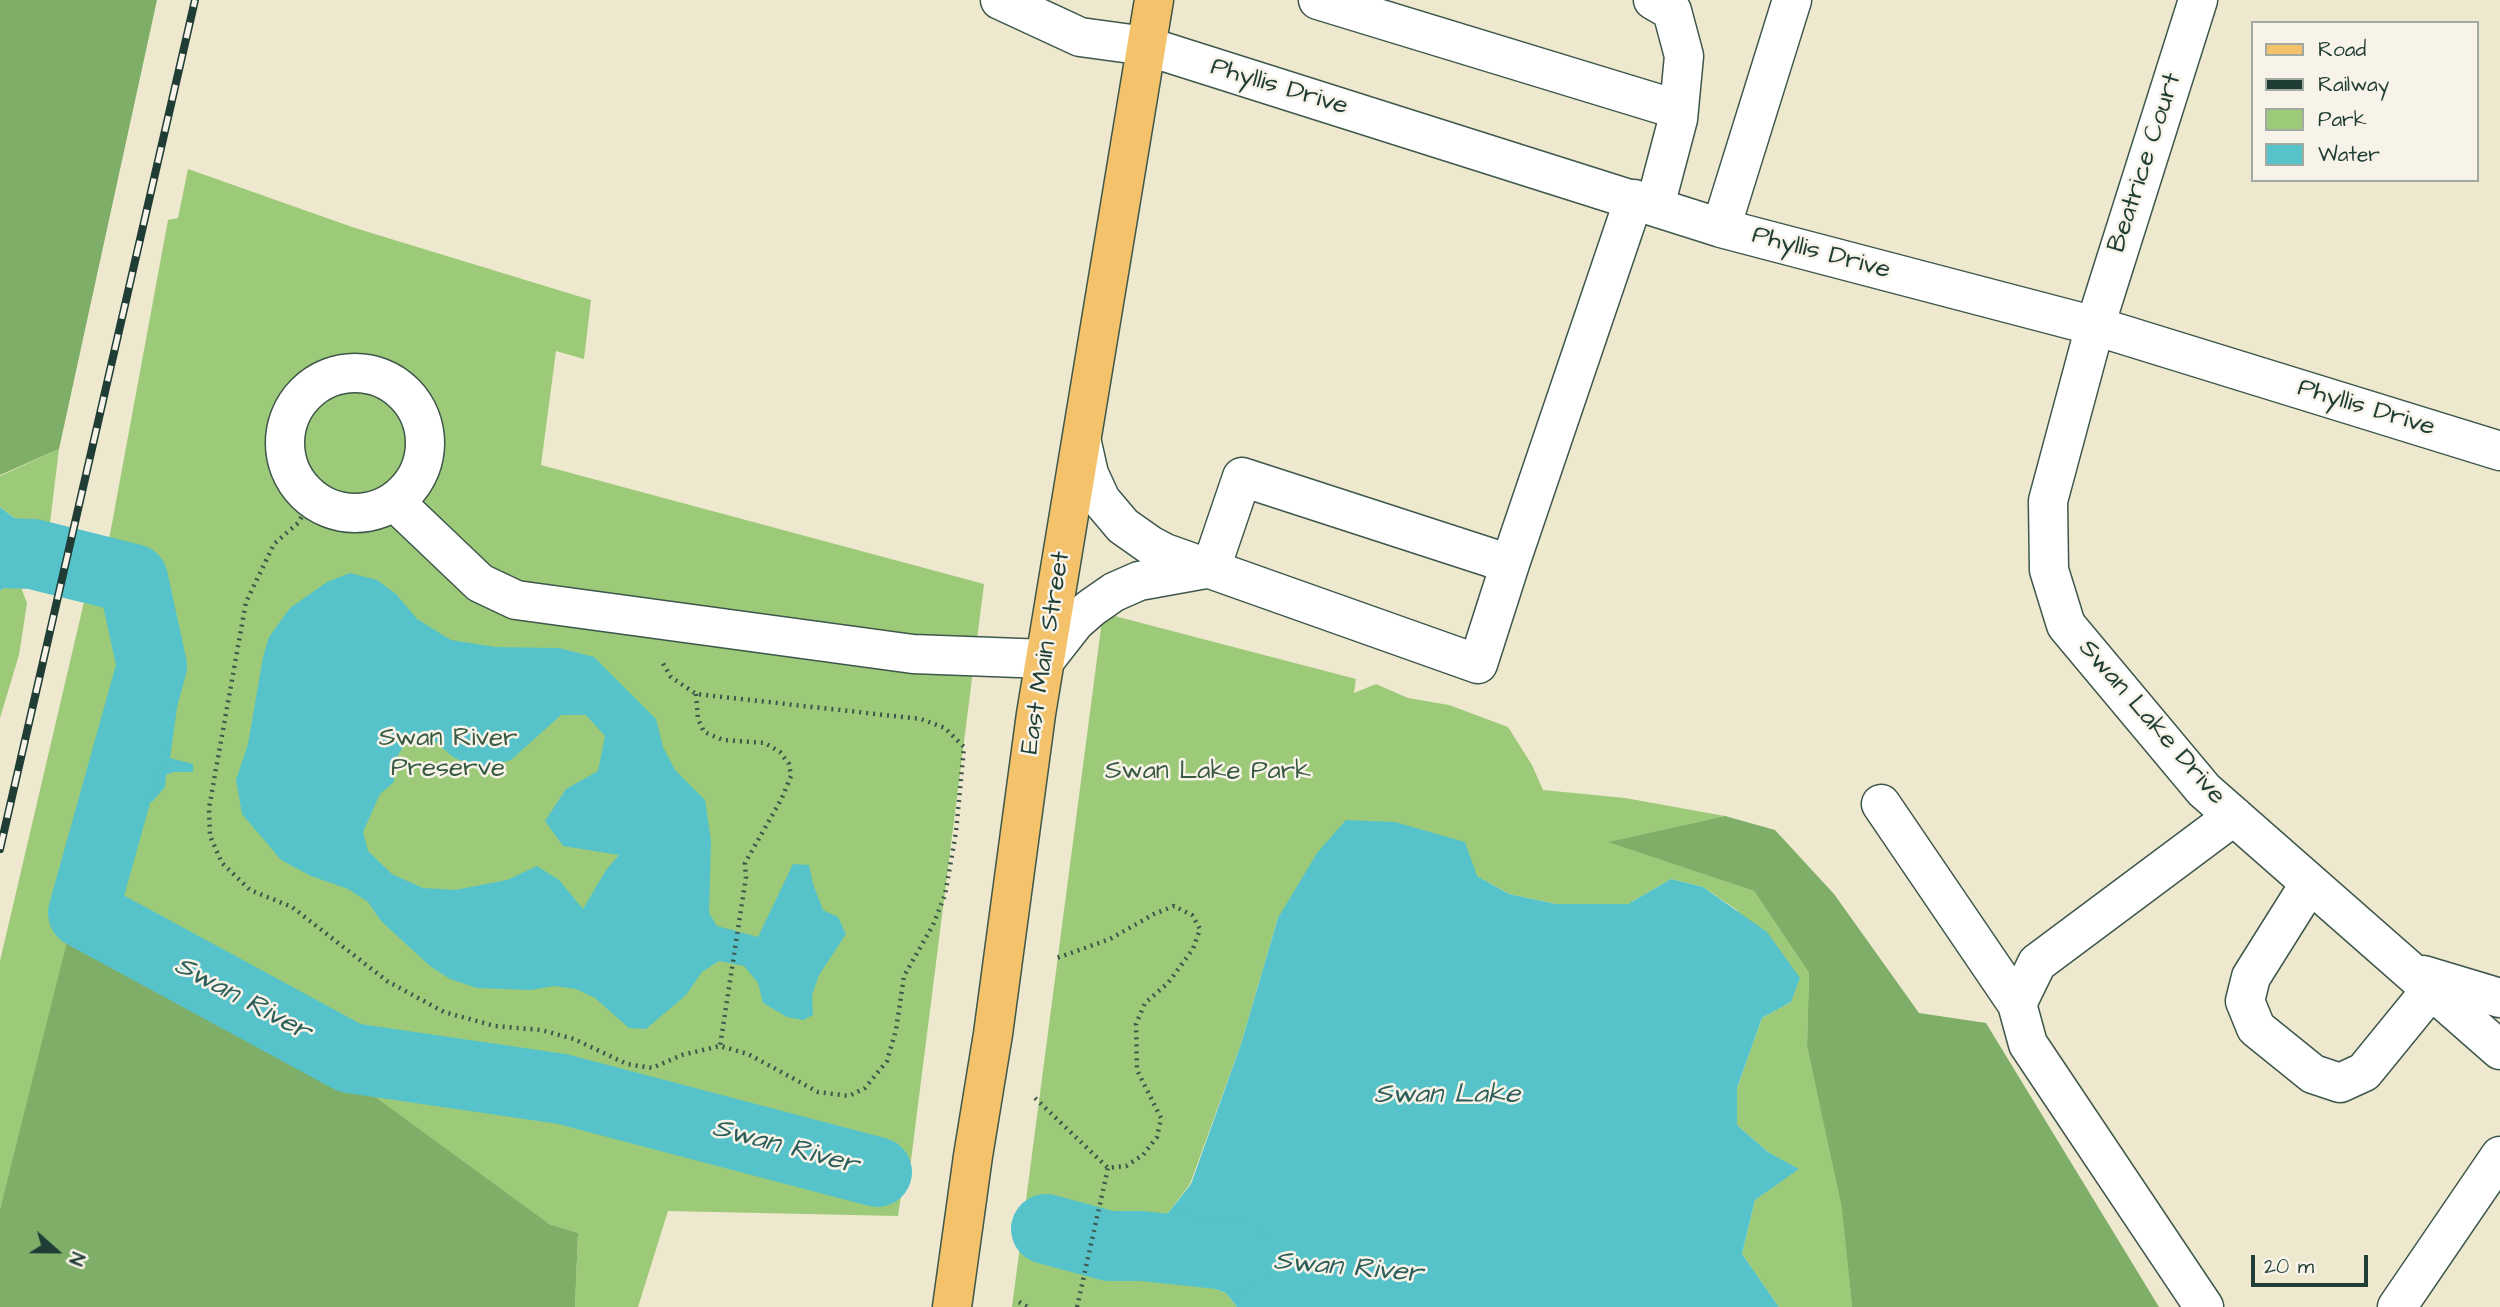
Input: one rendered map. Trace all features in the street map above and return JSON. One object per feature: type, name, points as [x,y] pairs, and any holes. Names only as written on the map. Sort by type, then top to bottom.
[{"type":"main road","name":"East Main Street","points":[[952,1307],[1046,659],[1154,0]]},
{"type":"street","name":"Phyllis Drive","points":[[1000,0],[1080,37],[1146,46],[1721,228],[2095,326],[2500,450]]},
{"type":"street","points":[[1318,0],[1679,110]]},
{"type":"street","points":[[1082,443],[1094,487],[1101,500],[1123,526],[1166,553],[1478,664],[1510,564],[1679,110],[1684,56],[1672,11],[1653,0]]},
{"type":"street","points":[[1680,41],[1696,12],[1699,0]]},
{"type":"street","points":[[1721,228],[1792,0]]},
{"type":"street","name":"Beatrice Court","points":[[2095,326],[2197,0]]},
{"type":"street","name":"Swan Lake Drive","points":[[2095,326],[2048,501],[2049,570],[2066,625],[2204,790],[2427,980],[2500,1050]]},
{"type":"street","points":[[355,373],[377,376],[397,386],[413,402],[423,422],[426,444],[422,466],[412,486],[395,502],[373,512],[349,514],[326,508],[312,499],[291,475],[285,451],[286,426],[296,404],[313,387],[333,376],[355,373]]},
{"type":"street","points":[[1211,568],[1242,477],[1510,564]]},
{"type":"street","points":[[395,502],[480,583],[516,600],[913,654],[1046,659],[1075,622],[1090,608],[1114,593],[1139,581],[1211,568]]},
{"type":"street","points":[[1881,804],[2017,1004],[2028,1044],[2204,1307]]},
{"type":"street","points":[[2017,1004],[2037,963],[2234,816]]},
{"type":"street","points":[[2310,883],[2250,977],[2245,1001],[2256,1028],[2313,1074],[2340,1083],[2364,1072],[2427,980],[2500,998]]},
{"type":"street","points":[[2397,1307],[2500,1156]]},
{"type":"path","points":[[312,499],[298,523],[274,544],[246,602],[209,808],[210,836],[222,863],[250,890],[292,907],[387,981],[443,1012],[495,1026],[541,1030],[574,1040],[627,1063],[652,1068],[682,1055],[720,1046],[748,1054],[818,1092],[849,1096],[865,1088],[887,1061],[896,1030],[904,976],[933,925],[945,895],[956,832],[964,747],[945,728],[921,719],[696,694],[671,677],[638,616]]},
{"type":"path","points":[[696,694],[698,719],[704,732],[723,740],[765,743],[780,752],[789,764],[791,776],[745,863],[746,877],[720,1046]]},
{"type":"path","points":[[1054,959],[1110,939],[1174,906],[1192,915],[1200,929],[1193,949],[1168,983],[1145,1003],[1136,1024],[1137,1070],[1161,1118],[1157,1137],[1143,1155],[1126,1166],[1108,1168]]},
{"type":"path","points":[[1035,1098],[1108,1168]]},
{"type":"path","points":[[1077,1307],[1108,1168]]},
{"type":"path","points":[[1022,1307],[1020,1302],[1028,1307]]},
{"type":"green space","points":[[0,0],[157,0],[59,449],[0,475]]},
{"type":"green space","name":"Swan River Preserve","points":[[188,169],[355,228],[591,300],[584,359],[556,351],[541,465],[984,584],[910,1168],[905,1168],[898,1216],[668,1211],[638,1307],[575,1307],[578,1233],[549,1224],[69,938],[0,1209],[0,961],[84,602],[108,545],[168,220],[178,218]]},
{"type":"green space","points":[[59,449],[47,547],[0,507],[0,476]]},
{"type":"green space","points":[[17,577],[27,603],[19,655],[0,718],[0,591]]},
{"type":"green space","name":"Swan Lake Park","points":[[1103,613],[1356,679],[1354,693],[1376,684],[1408,698],[1449,705],[1508,727],[1532,765],[1543,790],[1625,798],[1725,816],[1609,842],[1754,891],[1809,973],[1807,1046],[1843,1208],[1852,1307],[1779,1307],[1742,1254],[1755,1200],[1798,1169],[1768,1152],[1737,1125],[1737,1088],[1762,1018],[1791,1002],[1737,910],[1703,887],[1671,879],[1628,904],[1556,904],[1509,894],[1477,876],[1278,918],[1241,1044],[1190,1184],[1149,1238],[1141,1227],[1136,1233],[1144,1269],[1157,1267],[1226,1293],[1237,1307],[1012,1307]]},
{"type":"green space","points":[[1725,816],[1775,830],[1834,894],[1919,1013],[1986,1023],[2159,1307],[1852,1307],[1842,1208],[1807,1046],[1809,973],[1754,891],[1608,842]]},
{"type":"green space","points":[[68,938],[345,1075],[549,1224],[578,1233],[575,1307],[0,1307],[0,1209]]},
{"type":"water","points":[[0,507],[47,547],[46,569],[17,577],[0,591]]},
{"type":"water","points":[[350,573],[377,580],[396,594],[417,619],[451,640],[495,647],[559,648],[594,657],[656,719],[663,747],[675,770],[705,800],[711,841],[709,913],[717,926],[758,937],[793,864],[809,865],[823,910],[838,917],[846,934],[819,975],[812,995],[813,1015],[803,1020],[787,1017],[763,1003],[758,983],[744,966],[719,961],[702,972],[686,995],[646,1029],[629,1028],[595,998],[576,989],[554,986],[531,990],[477,988],[450,979],[430,966],[381,921],[368,902],[348,889],[311,876],[281,860],[242,814],[236,780],[248,744],[269,637],[290,608],[327,582]],"holes":[[[561,715],[586,715],[605,736],[598,771],[566,789],[545,821],[563,846],[619,855],[606,870],[583,909],[559,880],[537,866],[507,880],[455,890],[423,888],[392,874],[368,851],[363,832],[380,794],[394,782],[396,759],[408,738],[433,740],[453,757],[479,769],[511,760]]]},
{"type":"water","points":[[166,641],[178,648],[184,658],[170,758],[193,764],[193,772],[173,772],[166,775],[165,787],[152,802],[139,798],[137,785],[117,750],[132,690],[150,655]]},
{"type":"water","name":"Swan Lake","points":[[1346,820],[1395,822],[1465,842],[1477,876],[1509,894],[1556,904],[1628,904],[1671,879],[1703,887],[1767,932],[1800,978],[1791,1002],[1762,1018],[1737,1088],[1737,1125],[1768,1152],[1799,1169],[1755,1200],[1742,1254],[1779,1307],[1237,1307],[1226,1293],[1157,1267],[1142,1246],[1191,1184],[1241,1044],[1278,918],[1317,853]]},
{"type":"waterway","name":"Swan River","points":[[0,553],[33,554],[133,579],[152,666],[83,913],[350,1058],[562,1089],[877,1172]]},
{"type":"waterway","name":"Swan River","points":[[1046,1229],[1109,1246],[1142,1246],[1237,1256]]},
{"type":"railway","points":[[0,849],[195,0]]}]
